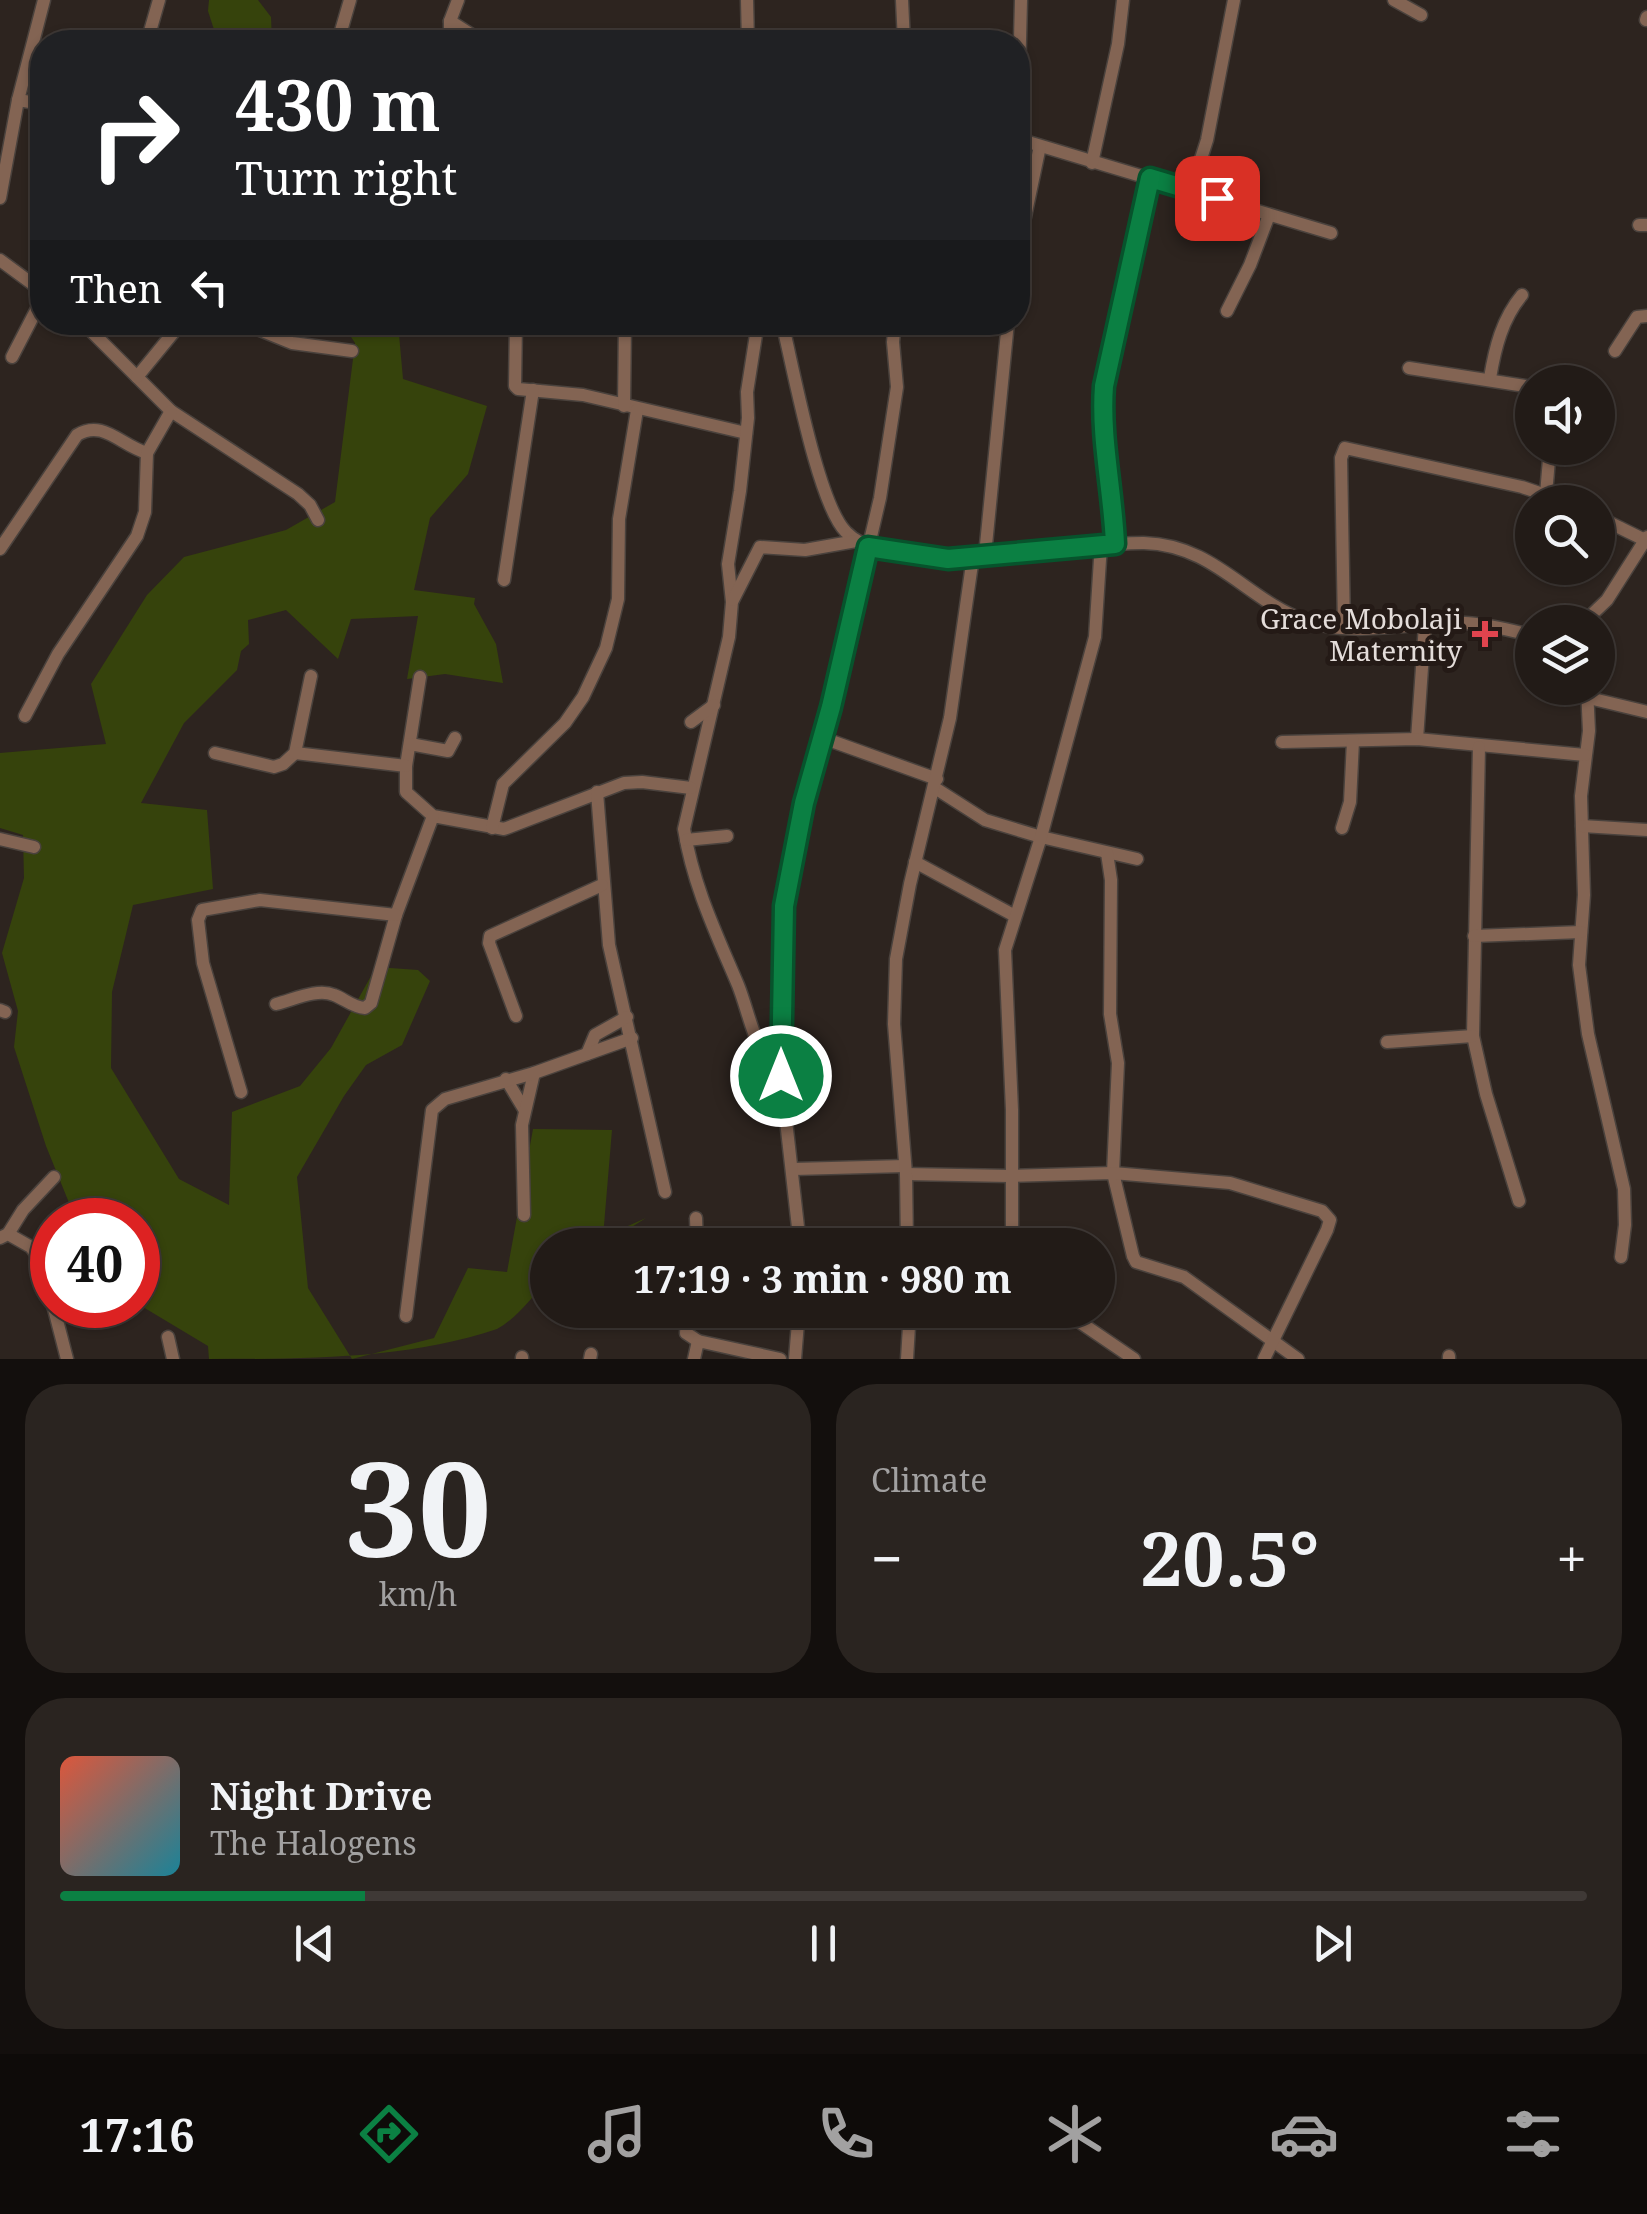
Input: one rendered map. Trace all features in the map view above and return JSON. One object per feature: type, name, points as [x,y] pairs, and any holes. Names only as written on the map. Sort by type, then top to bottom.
[{"type":"street","points":[[36,30],[44,0]]},
{"type":"street","points":[[150,30],[159,0]]},
{"type":"street","points":[[341,30],[350,0]]},
{"type":"street","points":[[450,30],[458,0]]},
{"type":"street","points":[[747,0],[748,30]]},
{"type":"street","points":[[902,0],[903,30]]},
{"type":"street","points":[[1019,30],[1020,0]]},
{"type":"street","points":[[1092,163],[1118,44],[1123,0]]},
{"type":"street","points":[[1191,190],[1207,140],[1234,0]]},
{"type":"street","points":[[1394,0],[1421,15]]},
{"type":"street","points":[[450,21],[464,30]]},
{"type":"street","points":[[0,198],[4,154],[30,54]]},
{"type":"street","points":[[18,100],[30,102]]},
{"type":"street","points":[[1030,143],[1331,233]]},
{"type":"street","points":[[1030,193],[1040,146]]},
{"type":"street","points":[[1012,1228],[1012,1110],[1005,950],[1041,837],[1096,637],[1113,496],[1102,409],[1104,386],[1150,178]]},
{"type":"street","points":[[1226,311],[1250,265],[1269,215]]},
{"type":"street","points":[[0,260],[30,281]]},
{"type":"street","points":[[1490,378],[1497,340],[1522,295]]},
{"type":"street","points":[[1615,351],[1637,317],[1647,316]]},
{"type":"street","points":[[12,357],[30,322]]},
{"type":"street","points":[[95,335],[171,411],[298,494],[318,520]]},
{"type":"street","points":[[137,376],[171,335]]},
{"type":"street","points":[[272,335],[292,343],[352,352]]},
{"type":"street","points":[[516,335],[514,386],[583,395],[746,433]]},
{"type":"street","points":[[492,828],[503,784],[564,723],[583,697],[606,648],[618,599],[619,520],[631,408],[627,335]]},
{"type":"street","points":[[756,335],[728,564],[732,602],[726,659],[691,788],[686,840],[688,858],[720,948],[766,1060],[781,1076]]},
{"type":"street","points":[[785,335],[828,498],[836,519],[862,544]]},
{"type":"street","points":[[799,1228],[781,1076],[784,906],[862,544],[880,498],[897,387],[894,335]]},
{"type":"street","points":[[907,1228],[894,996],[896,959],[950,718],[979,556],[1006,335]]},
{"type":"street","points":[[1409,368],[1515,383]]},
{"type":"street","points":[[504,580],[532,390]]},
{"type":"street","points":[[25,716],[58,654],[137,536],[146,512],[147,453],[171,411]]},
{"type":"street","points":[[0,549],[76,435],[89,428],[100,429],[128,447],[147,453]]},
{"type":"street","points":[[1344,627],[1344,448],[1515,487]]},
{"type":"street","points":[[1602,605],[1646,538],[1615,524]]},
{"type":"street","points":[[732,602],[760,548],[805,550],[862,544],[930,558],[1108,544],[1167,546],[1210,560],[1307,622],[1344,627],[1466,623],[1515,632]]},
{"type":"street","points":[[1417,739],[1425,625]]},
{"type":"street","points":[[215,753],[274,767],[283,764],[295,753],[310,676]]},
{"type":"street","points":[[420,677],[406,766],[406,792],[434,816],[492,828],[516,826],[624,783],[691,788]]},
{"type":"street","points":[[1615,702],[1647,712]]},
{"type":"street","points":[[690,722],[714,705]]},
{"type":"street","points":[[1587,705],[1580,796],[1584,895],[1579,965],[1588,1034],[1624,1189],[1621,1257]]},
{"type":"street","points":[[410,744],[448,751],[455,738]]},
{"type":"street","points":[[823,738],[936,784],[985,820],[1107,854],[1137,858]]},
{"type":"street","points":[[1282,742],[1417,739],[1585,755]]},
{"type":"street","points":[[1342,828],[1350,802],[1352,741]]},
{"type":"street","points":[[1478,747],[1473,1036],[1519,1202]]},
{"type":"street","points":[[295,753],[406,766]]},
{"type":"street","points":[[597,792],[609,946],[665,1192]]},
{"type":"street","points":[[276,1004],[316,993],[364,1008],[373,998],[396,915],[434,816]]},
{"type":"street","points":[[1582,826],[1647,830]]},
{"type":"street","points":[[686,840],[727,836]]},
{"type":"street","points":[[0,839],[34,848]]},
{"type":"street","points":[[1107,854],[1110,1014],[1118,1063],[1113,1173],[1125,1235],[1136,1262],[1184,1277],[1298,1359]]},
{"type":"street","points":[[916,862],[1015,916]]},
{"type":"street","points":[[516,1016],[489,943],[490,936],[602,885]]},
{"type":"street","points":[[242,1092],[204,963],[198,920],[202,910],[260,900],[396,915]]},
{"type":"street","points":[[1474,936],[1581,932]]},
{"type":"street","points":[[587,1054],[596,1035],[627,1017]]},
{"type":"street","points":[[1387,1042],[1473,1036]]},
{"type":"street","points":[[406,1316],[432,1110],[445,1099],[632,1038]]},
{"type":"street","points":[[524,1215],[524,1109],[534,1073]]},
{"type":"street","points":[[506,1079],[524,1109]]},
{"type":"street","points":[[794,1170],[905,1170],[1010,1176],[1113,1173],[1241,1185],[1322,1212],[1330,1220],[1328,1230],[1264,1359]]},
{"type":"street","points":[[30,1247],[4,1236],[54,1178]]},
{"type":"street","points":[[696,1218],[696,1228]]},
{"type":"street","points":[[59,1328],[67,1359]]},
{"type":"street","points":[[686,1328],[686,1333],[698,1341],[780,1359]]},
{"type":"street","points":[[795,1359],[798,1328]]},
{"type":"street","points":[[907,1359],[909,1328]]},
{"type":"street","points":[[1088,1328],[1133,1359]]},
{"type":"street","points":[[168,1337],[174,1359]]},
{"type":"street","points":[[694,1359],[698,1341]]},
{"type":"green space","points":[[209,0],[258,0],[271,17],[272,30],[214,30]]},
{"type":"green space","points":[[350,335],[399,335],[403,379],[487,406],[468,474],[430,518],[414,590],[475,598],[474,604],[496,644],[503,683],[445,674],[407,679],[418,616],[351,619],[338,659],[286,610],[248,620],[249,644],[241,651],[237,670],[184,723],[141,803],[207,810],[213,889],[133,905],[112,992],[111,1068],[179,1179],[229,1205],[232,1112],[300,1086],[331,1048],[376,967],[418,970],[430,981],[402,1045],[366,1065],[297,1177],[308,1288],[350,1356],[209,1359],[208,1346],[160,1317],[160,1198],[67,1198],[46,1146],[14,1047],[18,1011],[2,953],[24,878],[23,835],[0,828],[0,753],[106,744],[91,684],[147,595],[184,557],[286,530],[335,502],[355,343]]},
{"type":"green space","points":[[533,1129],[612,1130],[604,1228],[530,1228],[530,1299],[497,1329],[428,1346],[373,1354],[434,1338],[468,1268],[507,1272]]},
{"type":"place","name":"Grace Mobolaji Maternity","points":[[1485,634]]},
{"type":"route","points":[[781,1076],[784,906],[804,803],[868,547],[948,559],[1115,544],[1102,409],[1104,386],[1150,178],[1217,198]]}]
